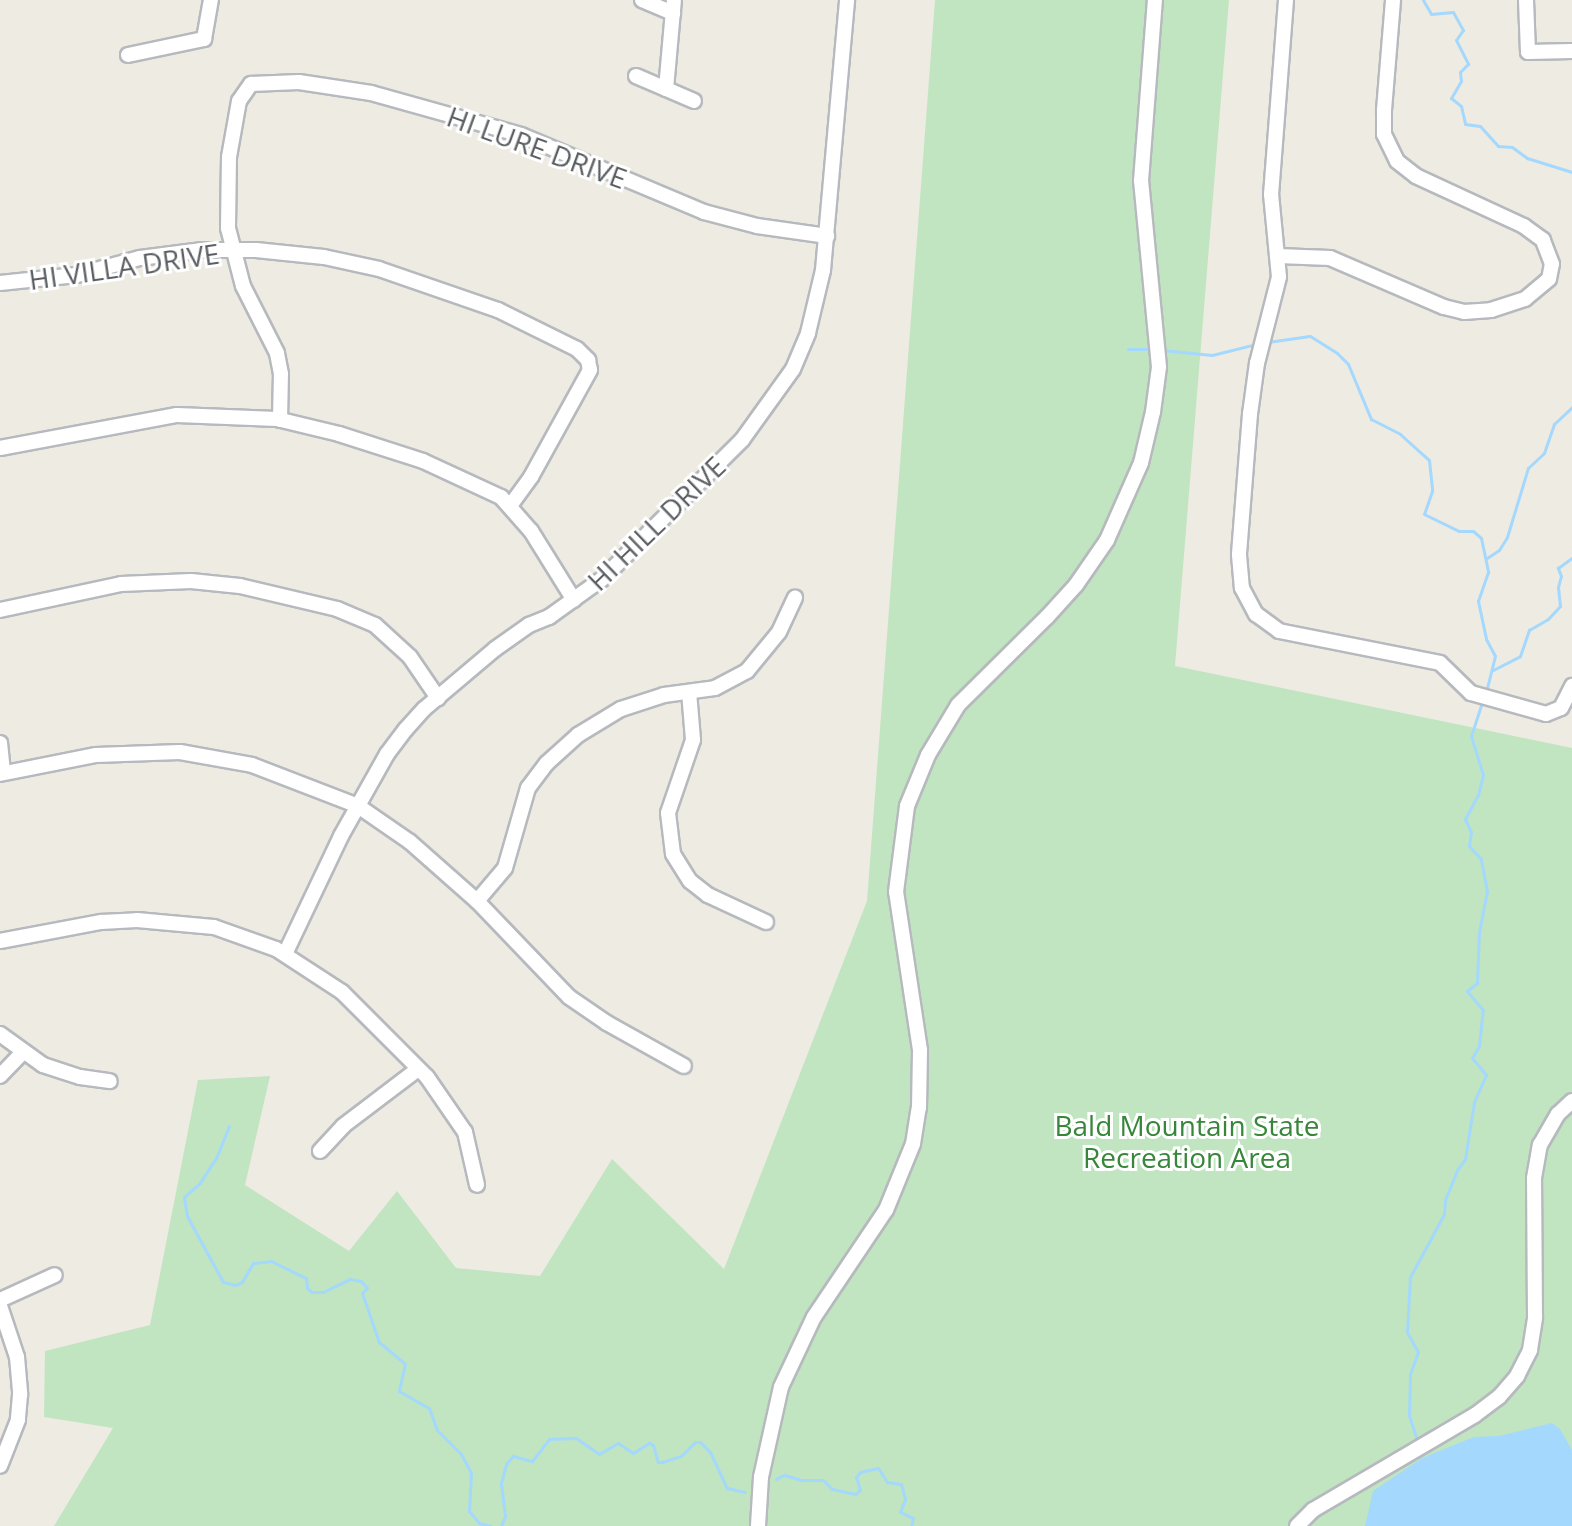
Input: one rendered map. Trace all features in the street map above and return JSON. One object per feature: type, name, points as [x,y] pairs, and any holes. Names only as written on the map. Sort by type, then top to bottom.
[{"type":"street","points":[[128,55],[204,39],[211,0]]},
{"type":"street","points":[[642,0],[673,6],[666,89]]},
{"type":"street","name":"HI HILL DRIVE","points":[[285,954],[358,806],[406,729],[495,649],[602,579],[707,476],[768,407],[793,369],[818,300],[827,236],[847,0]]},
{"type":"street","points":[[758,1526],[761,1477],[781,1387],[814,1317],[886,1210],[913,1144],[919,1108],[920,1050],[896,892],[907,806],[928,755],[958,705],[1057,606],[1107,540],[1141,463],[1159,367],[1141,181],[1155,0]]},
{"type":"street","points":[[1286,0],[1271,194],[1278,256],[1277,292],[1257,363],[1250,414],[1239,564],[1248,604],[1279,631],[1440,663],[1471,693],[1546,714],[1561,708],[1572,686]]},
{"type":"street","points":[[1278,256],[1330,258],[1444,307],[1464,312],[1479,313],[1525,299],[1549,279],[1552,264],[1543,240],[1524,226],[1416,176],[1397,161],[1384,134],[1393,0]]},
{"type":"street","points":[[1526,0],[1528,52],[1572,51]]},
{"type":"street","points":[[636,76],[694,101]]},
{"type":"street","name":"HI LURE DRIVE","points":[[232,250],[227,219],[229,157],[245,89],[258,82],[299,82],[371,93],[521,135],[704,212],[757,226],[827,236]]},
{"type":"street","points":[[232,250],[243,286],[277,353],[282,393],[280,420]]},
{"type":"street","name":"HI VILLA DRIVE","points":[[0,283],[77,275],[140,258],[232,250],[324,257],[379,269],[498,310],[577,349],[588,360],[590,370],[531,477],[511,505]]},
{"type":"street","points":[[0,448],[177,415],[280,420],[423,461],[467,479],[511,505],[574,600]]},
{"type":"street","points":[[0,610],[121,584],[191,581],[240,586],[314,602],[375,625],[410,657],[438,698]]},
{"type":"street","points":[[477,901],[505,868],[528,788],[547,763],[578,735],[621,709],[715,688],[747,671],[779,632],[795,597]]},
{"type":"street","points":[[689,692],[693,740],[668,813],[673,854],[690,881],[708,895],[766,922]]},
{"type":"street","points":[[0,743],[1,773],[96,755],[180,752],[252,765],[358,806],[410,842],[477,901],[569,997],[607,1023],[684,1066]]},
{"type":"street","points":[[0,941],[101,922],[179,922],[214,927],[285,954],[342,992],[418,1069],[465,1132],[477,1185]]},
{"type":"street","points":[[0,1034],[22,1053],[43,1065],[80,1077],[110,1081]]},
{"type":"street","points":[[0,1076],[22,1053]]},
{"type":"street","points":[[320,1151],[343,1126],[418,1069]]},
{"type":"street","points":[[1297,1526],[1313,1510],[1475,1415],[1499,1397],[1517,1376],[1530,1350],[1535,1317],[1534,1178],[1540,1145],[1558,1114],[1572,1101]]},
{"type":"street","points":[[0,1466],[18,1420],[20,1395],[17,1357],[0,1303],[55,1275]]},
{"type":"green space","name":"Bald Mountain State Recreation Area","points":[[935,0],[1229,0],[1175,666],[1572,748],[1572,1526],[54,1526],[113,1428],[44,1417],[45,1351],[150,1325],[198,1080],[270,1076],[245,1185],[349,1251],[397,1191],[456,1268],[540,1276],[612,1159],[724,1269],[867,901]]},
{"type":"water","points":[[1552,1423],[1560,1429],[1572,1450],[1572,1526],[1365,1526],[1373,1491],[1422,1458],[1474,1437],[1499,1436]]},
{"type":"waterway","points":[[1423,0],[1431,14],[1453,12],[1463,30],[1456,40],[1468,64],[1460,72],[1461,81],[1451,98],[1461,106],[1465,124],[1480,126],[1498,146],[1512,147],[1527,158],[1572,172]]},
{"type":"waterway","points":[[1268,342],[1310,336],[1337,353],[1348,364],[1371,419],[1400,434],[1429,460],[1432,491],[1424,514],[1459,531],[1473,531],[1481,538],[1488,572],[1478,601],[1486,639],[1495,656],[1486,691]]},
{"type":"waterway","points":[[1162,350],[1212,355],[1256,344]]},
{"type":"waterway","points":[[1128,349],[1151,349]]},
{"type":"waterway","points":[[1487,558],[1499,550],[1507,537],[1528,468],[1544,453],[1554,424],[1572,407]]},
{"type":"waterway","points":[[1493,670],[1520,656],[1529,630],[1548,619],[1560,606],[1558,587],[1561,576],[1558,568],[1572,558]]},
{"type":"waterway","points":[[1418,1443],[1409,1415],[1410,1374],[1418,1352],[1407,1332],[1410,1277],[1444,1214],[1445,1200],[1465,1159],[1474,1102],[1486,1075],[1472,1058],[1479,1046],[1483,1010],[1467,991],[1477,983],[1479,932],[1487,891],[1481,859],[1469,846],[1471,832],[1465,819],[1478,795],[1483,775],[1471,736],[1482,702]]},
{"type":"waterway","points":[[229,1126],[216,1158],[200,1183],[184,1197],[187,1216],[223,1282],[235,1285],[242,1282],[253,1263],[271,1261],[306,1278],[307,1288],[312,1292],[323,1292],[350,1279],[361,1281],[367,1288],[362,1293],[379,1342],[405,1364],[399,1391],[429,1408],[437,1430],[461,1454],[471,1473],[469,1511],[479,1523],[491,1526]]},
{"type":"waterway","points":[[501,1526],[505,1516],[501,1483],[506,1464],[513,1456],[532,1461],[549,1439],[576,1438],[599,1454],[618,1443],[633,1453],[649,1443],[653,1445],[658,1462],[681,1456],[695,1442],[700,1442],[710,1452],[727,1488],[745,1492]]},
{"type":"waterway","points":[[776,1479],[784,1475],[802,1480],[823,1480],[832,1489],[855,1494],[860,1490],[856,1477],[860,1472],[878,1468],[887,1482],[901,1484],[905,1499],[900,1512],[913,1518],[911,1526]]}]
